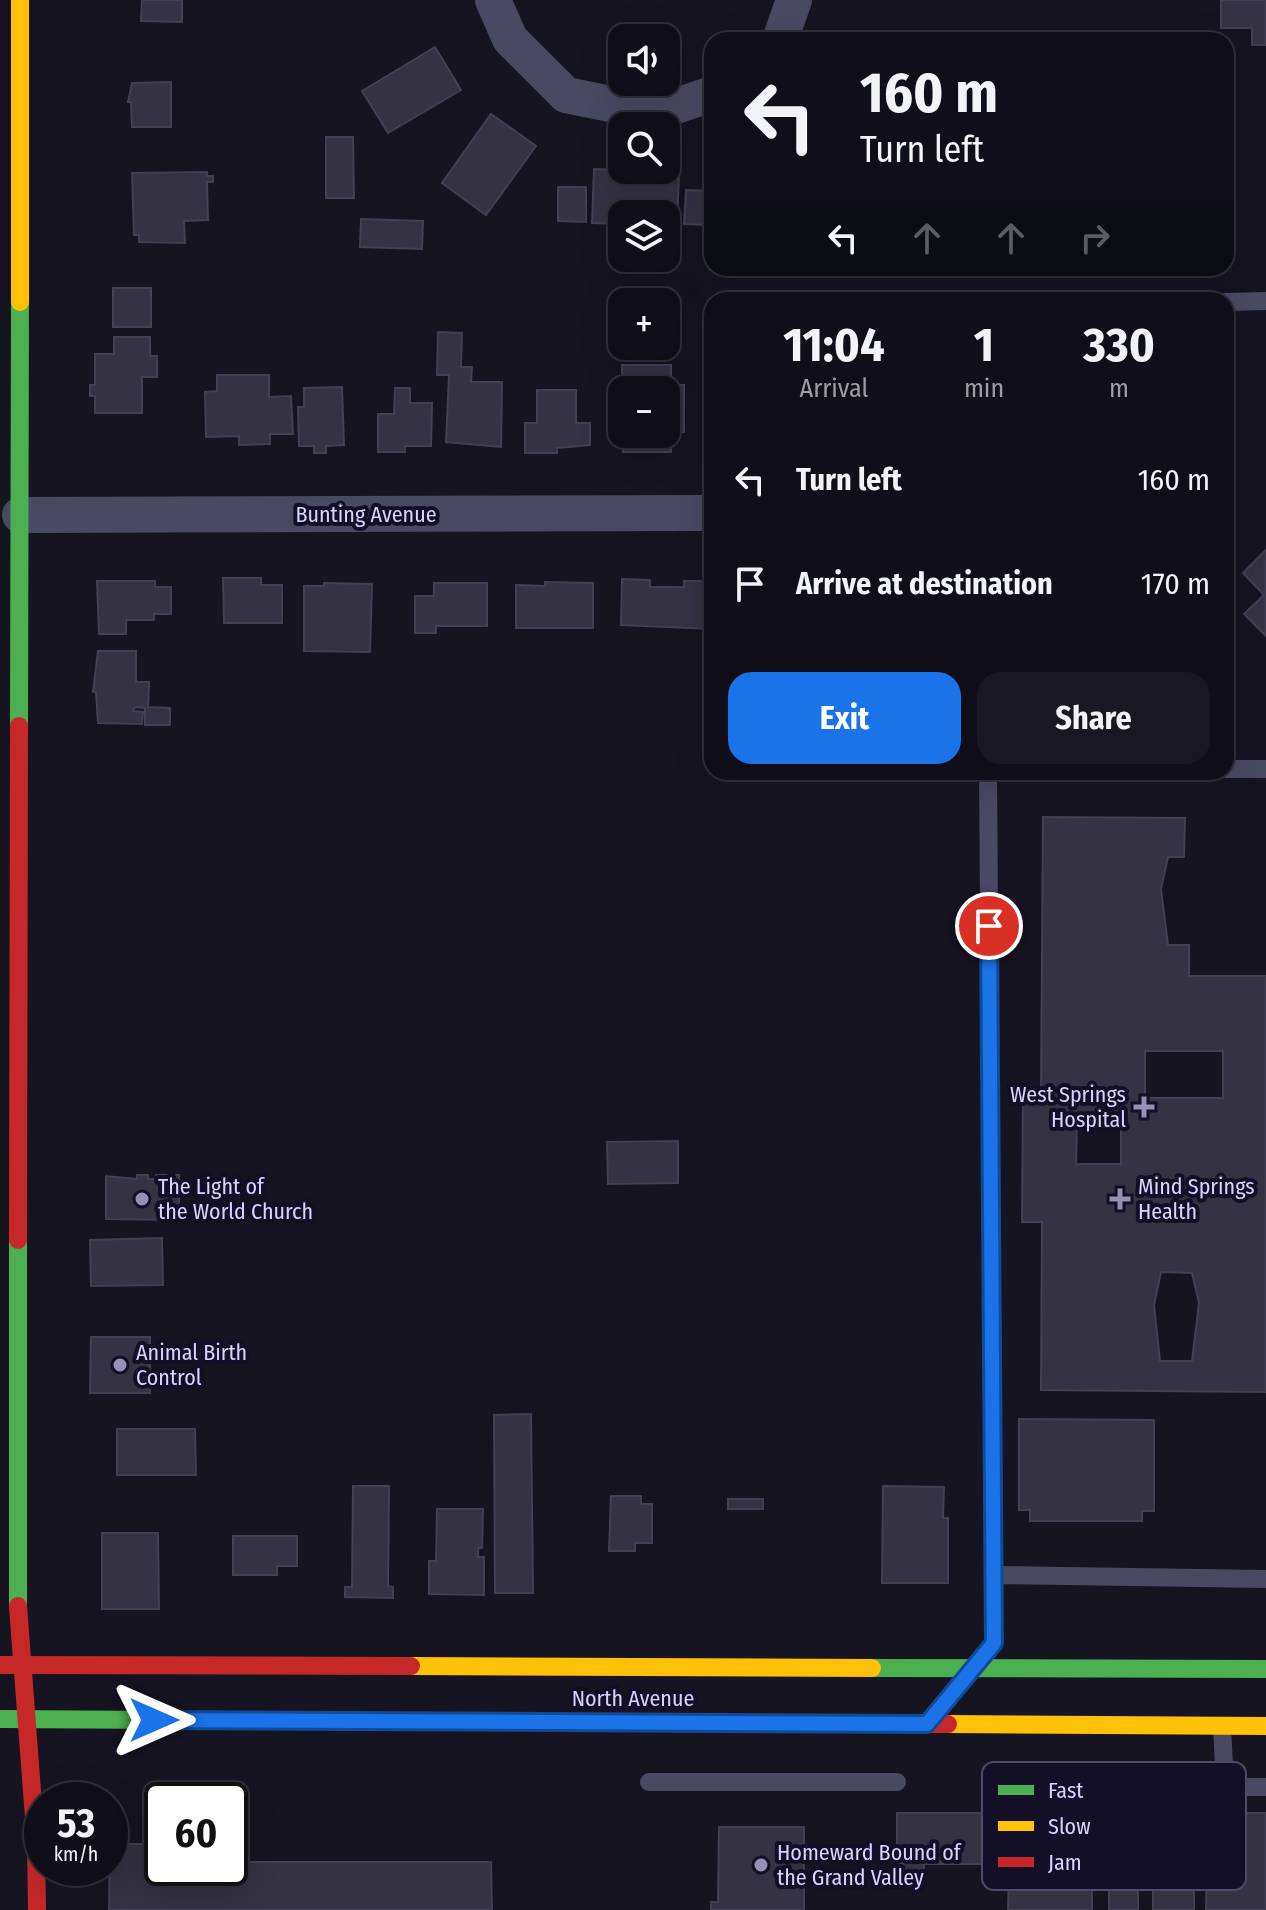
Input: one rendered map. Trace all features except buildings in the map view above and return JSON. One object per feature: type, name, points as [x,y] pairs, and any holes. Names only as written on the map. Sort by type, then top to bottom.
[{"type":"main road","points":[[20,0],[18,1613],[37,1910]]},
{"type":"main road","name":"North Avenue","points":[[0,1665],[1266,1669]]},
{"type":"main road","points":[[500,1684],[557,1668]]},
{"type":"main road","points":[[683,1687],[765,1668]]},
{"type":"main road","points":[[927,1724],[973,1669]]},
{"type":"main road","points":[[252,1720],[296,1704]]},
{"type":"main road","points":[[531,1721],[553,1706]]},
{"type":"main road","name":"North Avenue","points":[[0,1719],[1266,1726]]},
{"type":"street","points":[[493,0],[510,39],[566,95],[655,113],[704,97]]},
{"type":"street","points":[[783,32],[794,0]]},
{"type":"street","name":"Bunting Avenue","points":[[20,515],[704,513]]},
{"type":"lane","points":[[1234,302],[1266,301]]},
{"type":"lane","points":[[1234,769],[1266,769]]},
{"type":"lane","points":[[973,1669],[994,1643],[988,780]]},
{"type":"lane","points":[[0,832],[20,832]]},
{"type":"lane","points":[[0,997],[19,998]]},
{"type":"lane","points":[[994,1575],[1266,1579]]},
{"type":"lane","points":[[1222,1726],[1224,1762]]},
{"type":"lane","points":[[649,1782],[897,1782]]},
{"type":"traffic: fast","points":[[19,726],[20,302]]},
{"type":"traffic: fast","points":[[18,1240],[18,1606]]},
{"type":"traffic: fast","points":[[872,1668],[1266,1669]]},
{"type":"traffic: fast","points":[[0,1719],[705,1723]]},
{"type":"traffic: slow","points":[[20,0],[20,302]]},
{"type":"traffic: slow","points":[[411,1666],[872,1668]]},
{"type":"traffic: slow","points":[[948,1724],[1266,1726]]},
{"type":"traffic: jam","points":[[18,1240],[19,726]]},
{"type":"traffic: jam","points":[[18,1606],[36,1844],[37,1910]]},
{"type":"traffic: jam","points":[[0,1665],[411,1666]]},
{"type":"traffic: jam","points":[[705,1723],[948,1724]]},
{"type":"place","name":"West Springs Hospital","points":[[1144,1107]]},
{"type":"place","name":"The Light of the World Church","points":[[142,1199]]},
{"type":"place","name":"Mind Springs Health","points":[[1120,1199]]},
{"type":"place","name":"Animal Birth Control","points":[[120,1365]]},
{"type":"place","name":"Homeward Bound of the Grand Valley","points":[[761,1865]]},
{"type":"route","points":[[154,1720],[927,1724],[994,1643],[989,926]]}]
